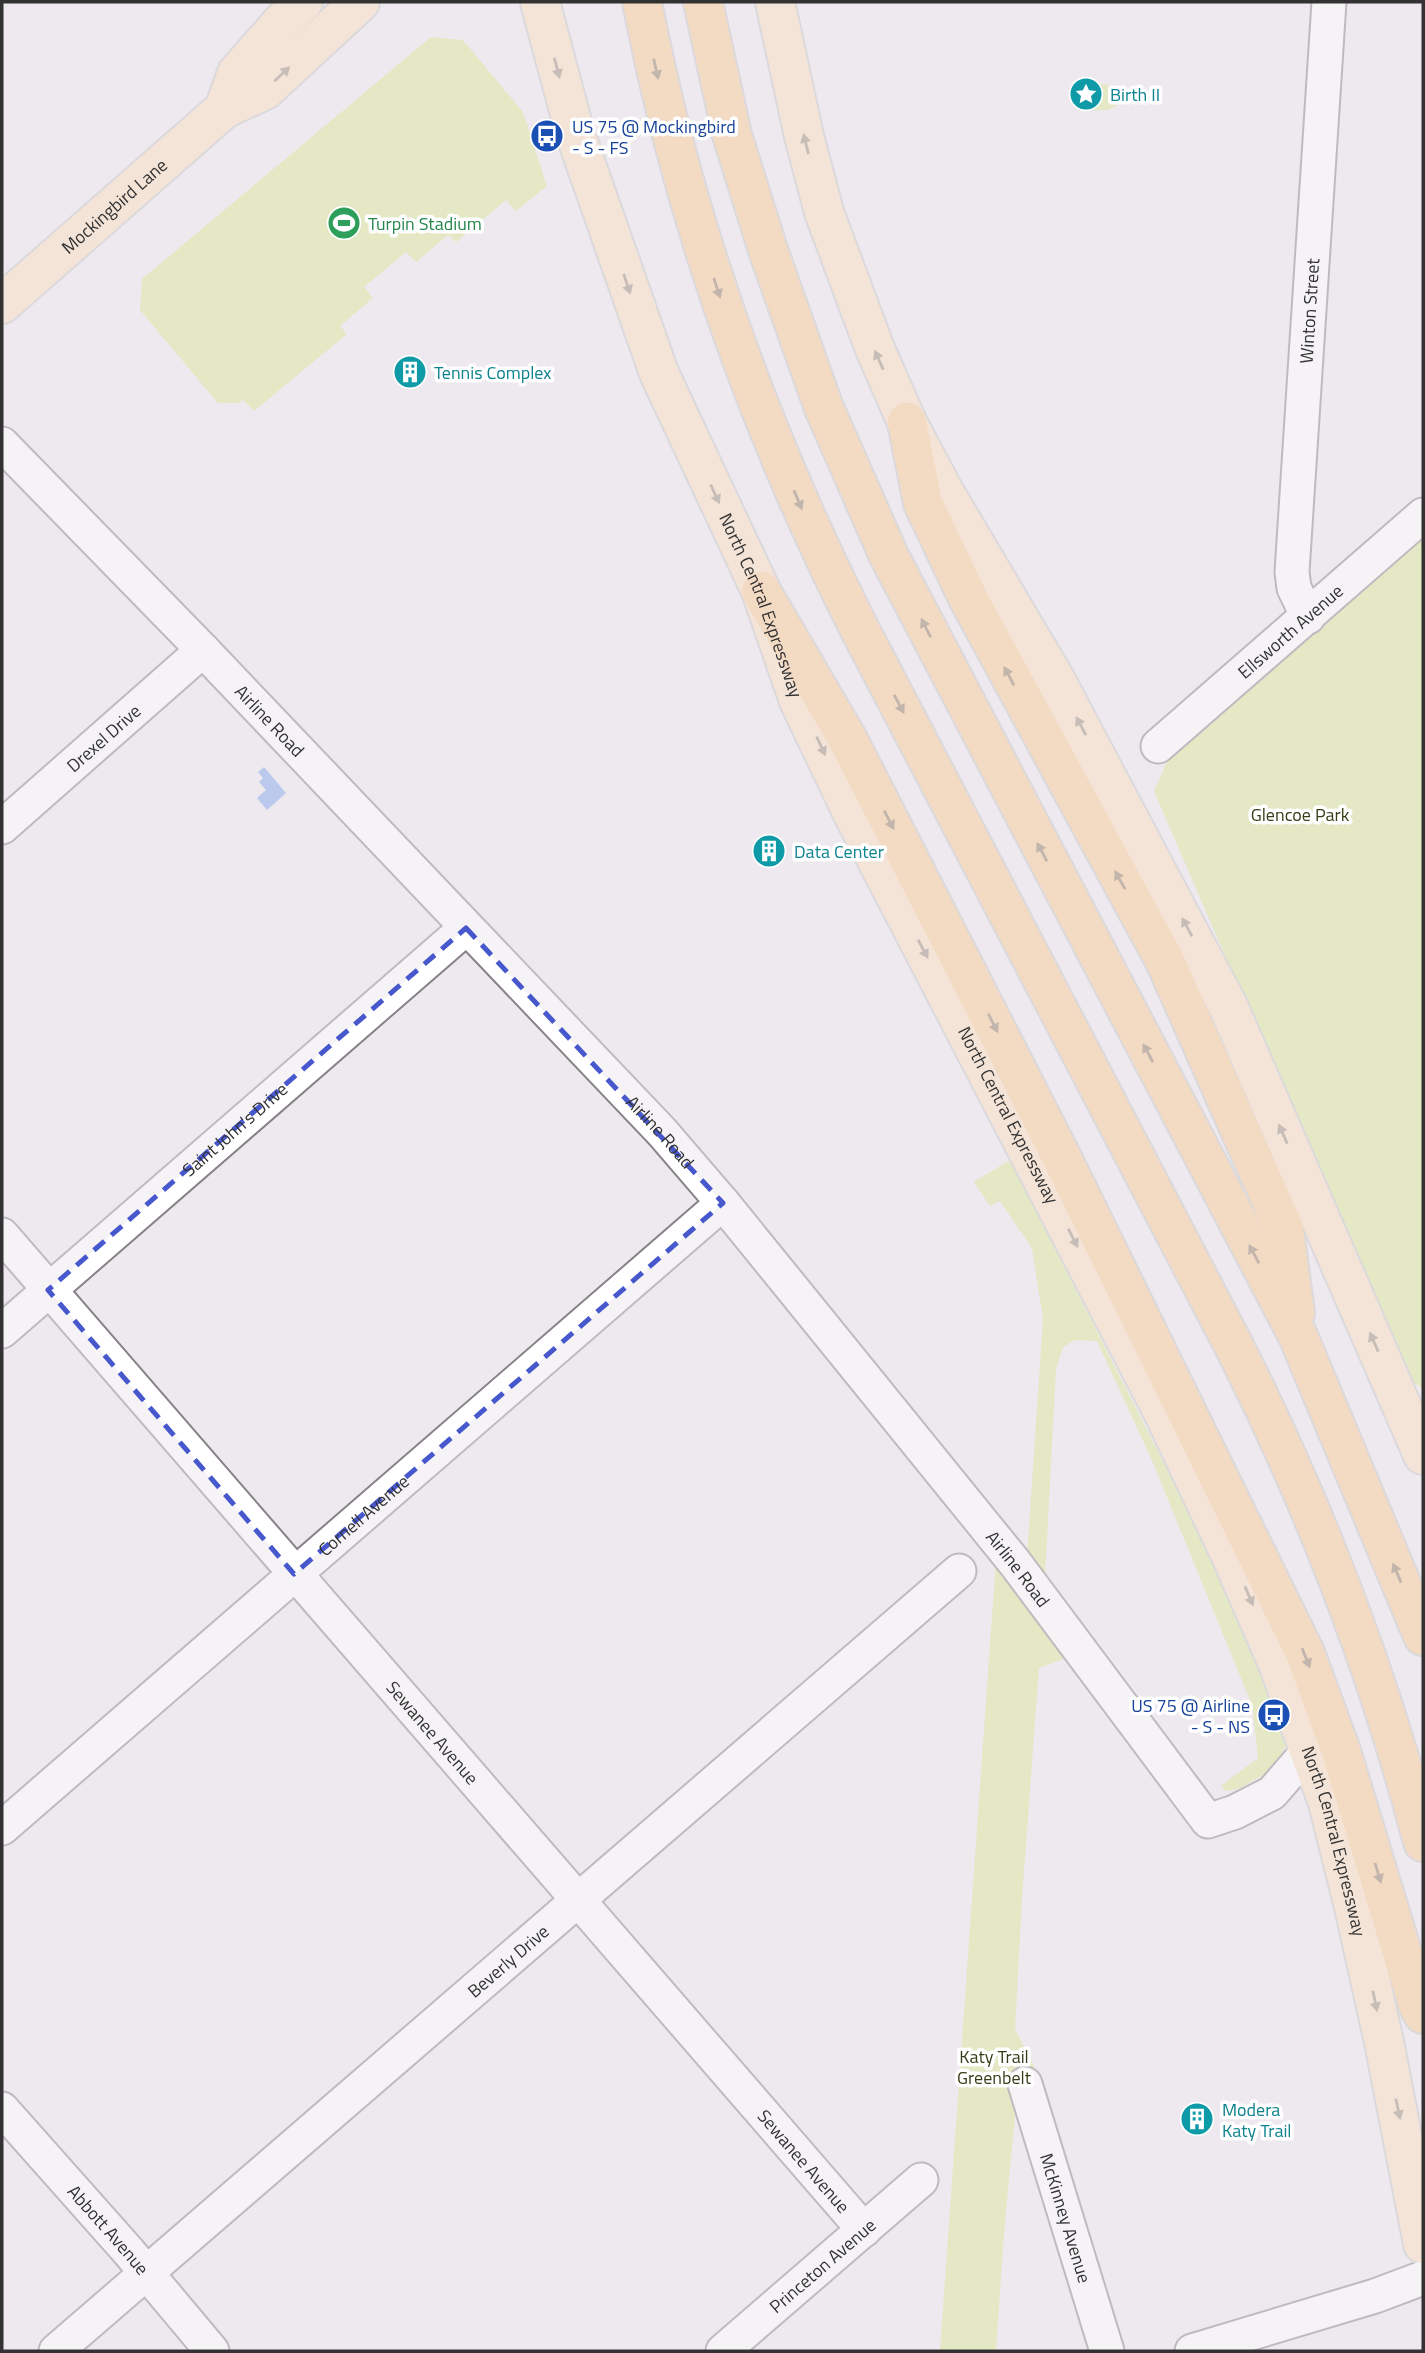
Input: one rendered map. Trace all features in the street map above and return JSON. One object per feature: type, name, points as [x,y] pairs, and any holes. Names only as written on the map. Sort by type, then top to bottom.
[{"type":"highway","points":[[642,2],[673,139],[706,256],[745,369],[791,482],[847,604],[1235,1348],[1277,1434],[1351,1611],[1387,1715],[1423,1842]]},
{"type":"highway","points":[[703,2],[732,135],[769,253],[824,408],[889,556],[961,698],[1298,1336],[1423,1636]]},
{"type":"highway","points":[[907,422],[923,503],[968,598],[1165,961],[1284,1229],[1298,1336]]},
{"type":"highway","points":[[761,591],[847,738],[1061,1156],[1305,1653],[1341,1751],[1423,2014]]},
{"type":"main road","name":"Mockingbird Lane","points":[[224,109],[237,73],[303,2]]},
{"type":"main road","name":"Mockingbird Lane","points":[[2,303],[16,282],[224,109],[265,90],[360,2]]},
{"type":"main road","name":"North Central Expressway","points":[[540,2],[575,133],[659,373],[761,591],[799,701],[852,812],[1163,1412],[1232,1558],[1279,1666],[1328,1803],[1354,1907],[1384,2042],[1423,2244]]},
{"type":"main road","points":[[775,2],[804,136],[824,212],[875,349],[907,422],[995,581],[1055,679],[1228,1006],[1413,1404],[1423,1455]]},
{"type":"street","name":"Winton Street","points":[[1308,617],[1294,588],[1292,572],[1329,2]]},
{"type":"street","name":"Airline Road","points":[[2,444],[203,650],[662,1132],[723,1203],[1015,1563],[1208,1821],[1235,1812],[1272,1793],[1310,1749]]},
{"type":"street","name":"Ellsworth Avenue","points":[[1158,746],[1423,515]]},
{"type":"street","name":"Drexel Drive","points":[[2,827],[203,650]]},
{"type":"street","name":"Saint John's Drive","points":[[2,1331],[466,928]]},
{"type":"street","name":"Cornell Avenue","points":[[2,1828],[723,1203]]},
{"type":"street","name":"Sewanee Avenue","points":[[2,1235],[864,2230]]},
{"type":"street","name":"Beverly Drive","points":[[56,2351],[959,1571]]},
{"type":"street","points":[[1272,1793],[1328,1803]]},
{"type":"street","name":"McKinney Avenue","points":[[1025,2084],[1107,2351]]},
{"type":"street","name":"Abbott Avenue","points":[[2,2109],[212,2351]]},
{"type":"street","name":"Princeton Avenue","points":[[723,2351],[921,2180]]},
{"type":"street","points":[[1192,2351],[1376,2296],[1423,2278]]},
{"type":"highlighted area","points":[[466,928],[723,1203],[294,1574],[48,1290]]},
{"type":"green space","name":"Turpin Stadium","points":[[431,37],[463,40],[523,112],[547,186],[516,211],[506,200],[456,242],[448,235],[416,262],[406,252],[364,287],[373,298],[340,326],[347,334],[254,411],[243,400],[239,403],[218,403],[140,310],[142,279]]},
{"type":"green space","points":[[1077,84],[1116,87],[1122,98],[1118,104],[1108,109],[1075,108]]},
{"type":"green space","name":"Glencoe Park","points":[[1423,539],[1423,1389],[1407,1378],[1154,791],[1167,762]]},
{"type":"green space","points":[[1010,1160],[1211,1556],[1266,1681],[1283,1729],[1286,1745],[1279,1758],[1283,1763],[1241,1788],[1225,1791],[1221,1786],[1258,1758],[1252,1705],[1151,1458],[1097,1341],[1075,1340],[1063,1347],[1056,1369],[1045,1577],[1027,1556],[1043,1319],[1032,1248],[1000,1201],[990,1206],[974,1182]]},
{"type":"green space","name":"Katy Trail Greenbelt","points":[[996,1560],[1068,1657],[1039,1668],[1015,2029],[1037,2072],[1017,2095],[996,2351],[940,2351]]},
{"type":"water","points":[[264,767],[286,793],[267,810],[257,798],[266,790],[259,782],[263,778],[258,772]]},
{"type":"place","name":"Birth II","points":[[1086,94]]},
{"type":"place","name":"US 75 @ Mockingbird - S - FS","points":[[547,136]]},
{"type":"place","name":"Turpin Stadium","points":[[344,223]]},
{"type":"place","name":"Tennis Complex","points":[[410,372]]},
{"type":"place","name":"Data Center","points":[[769,851]]},
{"type":"place","name":"US 75 @ Airline - S - NS","points":[[1274,1715]]},
{"type":"place","name":"Modera Katy Trail","points":[[1197,2119]]}]
